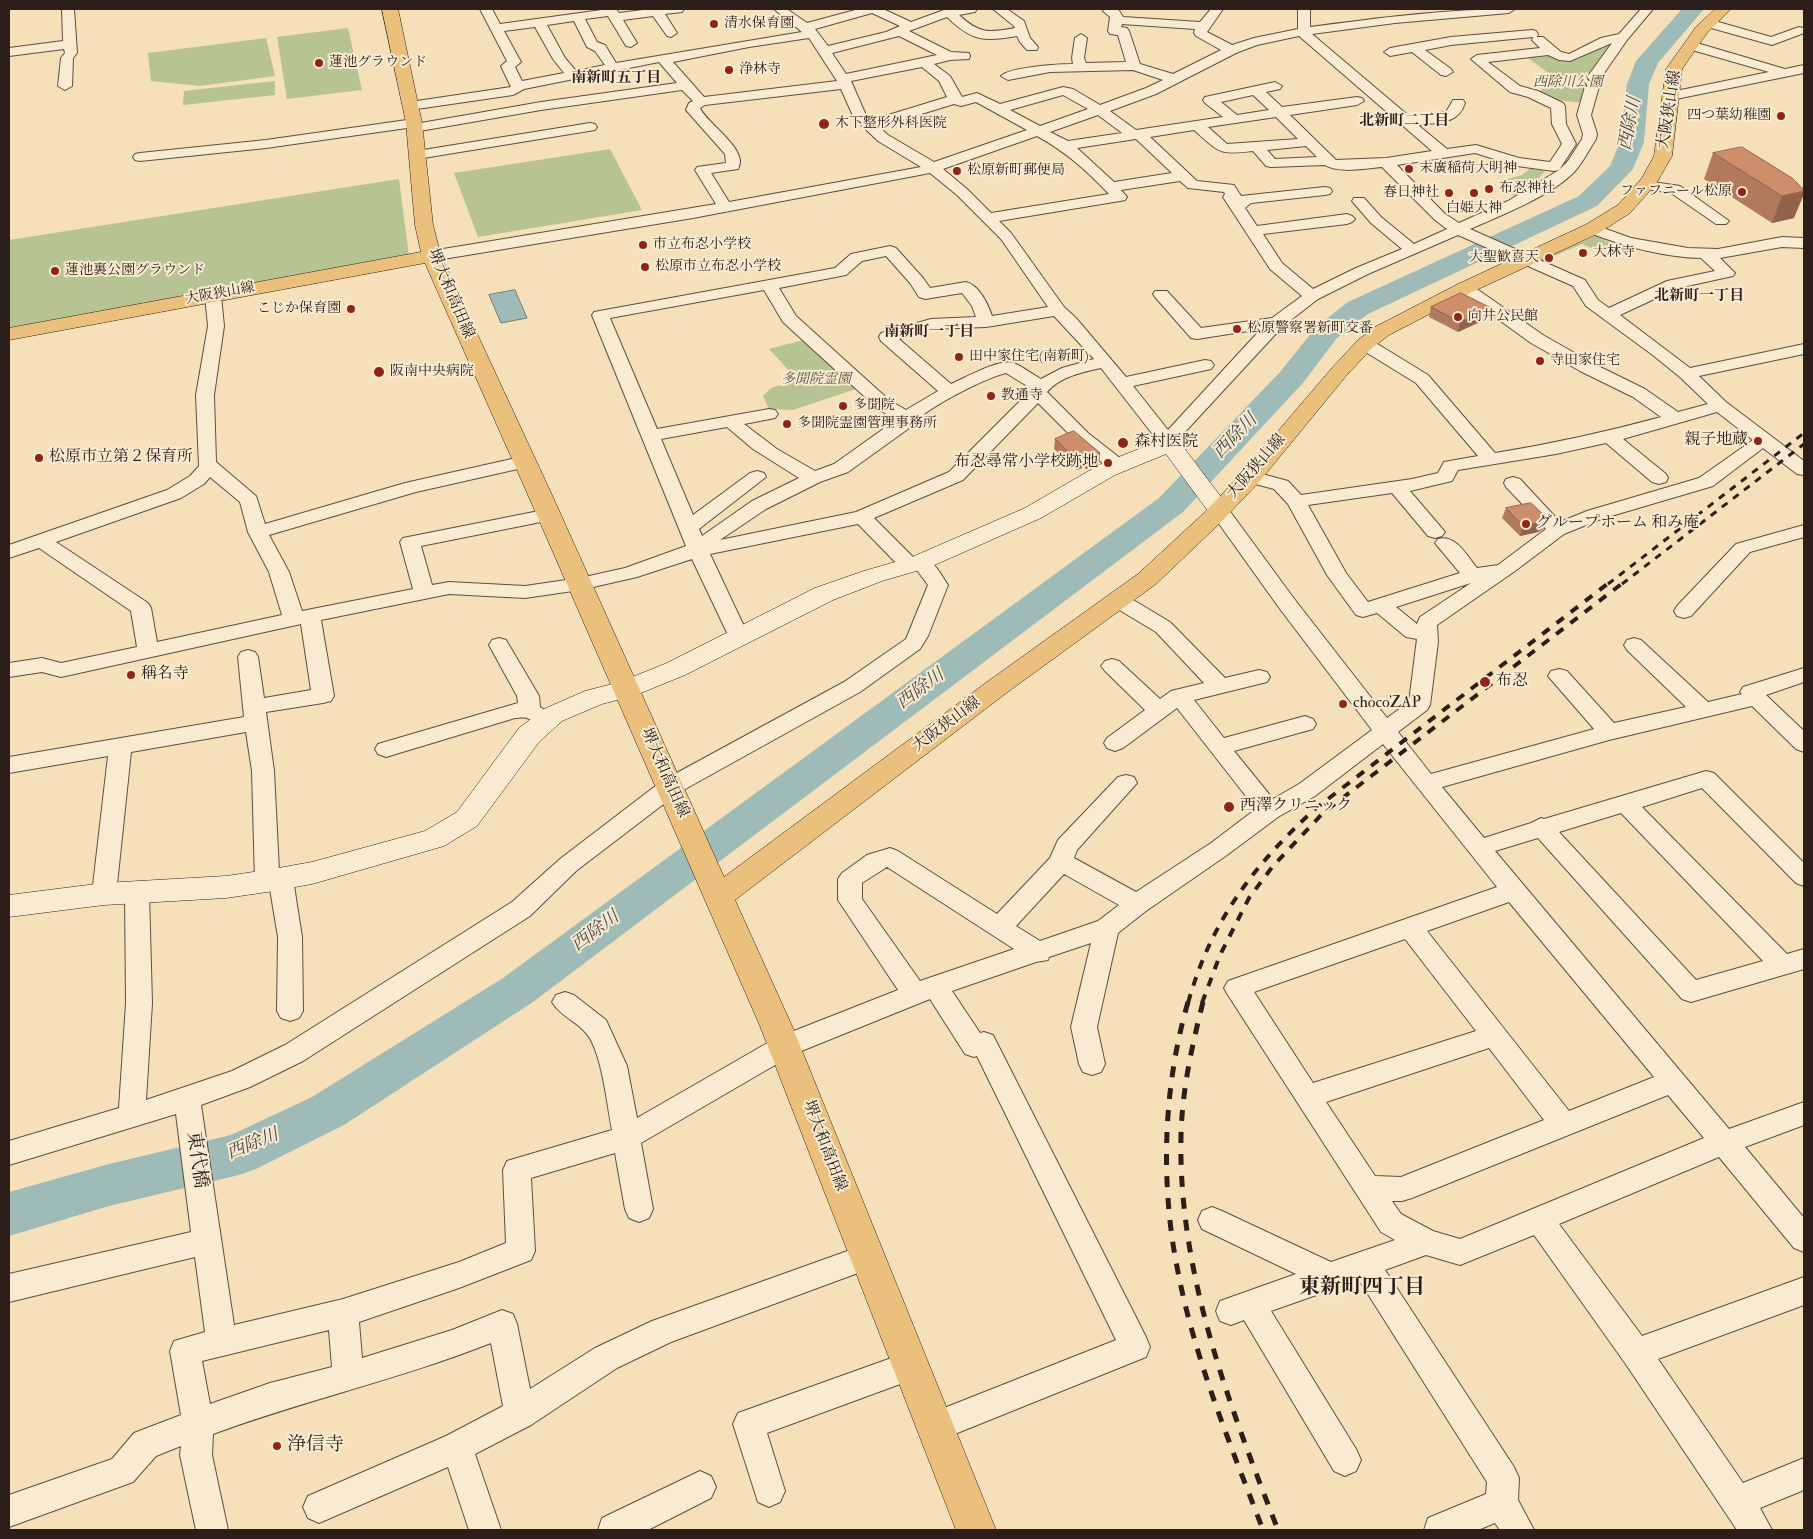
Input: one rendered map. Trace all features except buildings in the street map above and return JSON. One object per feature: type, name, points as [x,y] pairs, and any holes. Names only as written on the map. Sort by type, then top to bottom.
[{"type":"main road","name":"堺大和高田線","points":[[390,9],[413,119],[424,225],[431,256],[714,882],[785,1046],[976,1530]]},
{"type":"main road","name":"大阪狭山線","points":[[714,882],[996,688],[1147,579],[1217,507],[1251,478],[1364,344],[1402,320],[1522,259],[1592,229],[1624,209],[1646,185],[1663,156],[1674,69],[1690,45],[1716,16]]},
{"type":"main road","name":"大阪狭山線","points":[[9,334],[431,256]]},
{"type":"street","points":[[65,86],[67,58],[71,53],[68,9]]},
{"type":"street","points":[[486,9],[498,28],[514,62],[508,66],[518,86]]},
{"type":"street","points":[[615,17],[678,9]]},
{"type":"street","points":[[780,9],[808,31],[824,51],[845,81],[859,114],[883,138],[933,168],[962,192],[1006,236],[1058,310],[1070,321],[1122,383],[1217,507],[1352,690],[1478,848],[1804,1239]]},
{"type":"street","points":[[140,157],[266,144],[413,119],[513,91],[518,86],[662,58],[664,60],[808,31],[849,11],[873,9],[949,56]]},
{"type":"street","points":[[824,51],[890,35],[904,28],[954,11],[971,9]]},
{"type":"street","points":[[999,9],[1020,24],[1024,39],[1032,47]]},
{"type":"street","points":[[1217,9],[1200,32],[1231,50]]},
{"type":"street","points":[[1303,32],[1304,9]]},
{"type":"street","points":[[431,256],[725,207],[933,168],[1035,130],[1151,91],[1231,50],[1254,42],[1303,32],[1423,17],[1508,9],[1549,51],[1563,58],[1576,57],[1604,41],[1623,37]]},
{"type":"street","points":[[1257,147],[1271,164],[1330,163],[1349,165],[1386,162],[1476,149],[1517,162],[1558,170],[1574,163],[1589,139],[1590,134],[1584,115],[1595,76],[1623,37],[1647,9]]},
{"type":"street","points":[[954,11],[968,31],[978,36],[988,37],[1021,31]]},
{"type":"street","points":[[498,28],[612,12],[631,43]]},
{"type":"street","points":[[657,12],[671,33]]},
{"type":"street","points":[[1134,66],[1123,32],[1114,31],[1114,14],[1203,26]]},
{"type":"street","points":[[1716,16],[1772,41],[1802,32]]},
{"type":"street","points":[[578,17],[592,44],[600,48],[613,68]]},
{"type":"street","points":[[1423,17],[1450,40]]},
{"type":"street","points":[[539,22],[558,59],[573,76]]},
{"type":"street","points":[[1778,23],[1802,32]]},
{"type":"street","points":[[1303,32],[1443,153]]},
{"type":"street","points":[[1390,52],[1450,40],[1532,34]]},
{"type":"street","points":[[1080,67],[1078,58],[1081,38]]},
{"type":"street","points":[[600,48],[645,41]]},
{"type":"street","points":[[9,52],[70,44]]},
{"type":"street","points":[[1690,45],[1794,71],[1804,78]]},
{"type":"street","points":[[1415,48],[1446,72]]},
{"type":"street","points":[[386,749],[514,711],[538,716],[553,715],[594,697],[627,689],[676,669],[824,594],[873,576],[915,564],[1033,513],[1107,470],[1150,454],[1168,444],[1277,322],[1312,296],[1362,271],[1458,230],[1536,192],[1557,179],[1558,170],[1569,144],[1559,124],[1558,106],[1533,94],[1515,89],[1477,59],[1549,51]]},
{"type":"street","points":[[725,207],[702,170],[733,166],[732,153],[693,110],[694,106],[701,102],[845,81],[949,56],[964,56]]},
{"type":"street","points":[[664,60],[681,76],[685,86],[701,102]]},
{"type":"street","points":[[924,63],[945,79],[955,99],[961,102],[977,97],[1066,146],[1092,168],[1120,196],[987,218]]},
{"type":"street","points":[[1008,76],[1050,68],[1134,66],[1174,79]]},
{"type":"street","points":[[1671,96],[1794,71]]},
{"type":"street","points":[[413,119],[448,122],[685,86]]},
{"type":"street","points":[[1234,119],[1210,100],[1275,86]]},
{"type":"street","points":[[1237,207],[1247,199],[1330,196],[1317,180],[1340,176],[1330,163],[1256,90]]},
{"type":"street","points":[[997,109],[1068,92],[1136,134],[1192,185],[1198,187],[1229,188],[1234,196],[1230,197],[1276,266],[1312,296]]},
{"type":"street","points":[[870,125],[955,99]]},
{"type":"street","points":[[1066,146],[1358,101]]},
{"type":"street","points":[[1407,122],[1450,116],[1455,112],[1458,103]]},
{"type":"street","points":[[448,122],[457,148]]},
{"type":"street","points":[[1197,125],[1223,148],[1308,142]]},
{"type":"street","points":[[417,155],[590,127]]},
{"type":"street","points":[[1386,162],[1440,217],[1458,230],[1579,282],[1592,302],[1687,374],[1760,442],[1803,468]]},
{"type":"street","points":[[1110,186],[1183,176]]},
{"type":"street","points":[[1646,185],[1675,189],[1721,222]]},
{"type":"street","points":[[1359,201],[1376,220],[1412,250]]},
{"type":"street","points":[[1252,230],[1347,219]]},
{"type":"street","points":[[1592,229],[1628,242],[1688,253],[1718,254],[1782,242],[1804,244]]},
{"type":"street","points":[[739,637],[697,548],[600,315],[840,272],[857,257],[890,251],[917,281],[925,294],[966,287],[980,305],[986,322]]},
{"type":"street","points":[[1608,315],[1673,284],[1727,273],[1706,254]]},
{"type":"street","points":[[769,285],[789,319],[808,338],[884,404],[906,418]]},
{"type":"street","points":[[1465,288],[1537,339],[1586,367],[1639,393],[1674,418]]},
{"type":"street","points":[[1161,294],[1197,334],[1277,322]]},
{"type":"street","points":[[9,765],[120,747],[255,715],[295,699],[323,696],[302,618],[258,532],[249,500],[209,467],[207,462],[205,395],[216,326],[213,296]]},
{"type":"street","points":[[949,392],[887,336],[931,324],[986,322],[1058,310]]},
{"type":"street","points":[[1786,334],[1804,348]]},
{"type":"street","points":[[1364,344],[1422,379],[1490,459]]},
{"type":"street","points":[[1687,374],[1804,348]]},
{"type":"street","points":[[697,548],[713,548],[862,517],[956,476],[1040,390],[1066,372],[1104,362]]},
{"type":"street","points":[[1122,383],[1205,365]]},
{"type":"street","points":[[9,670],[42,665],[61,670],[449,588],[525,592],[580,584],[630,573],[689,553],[759,505],[813,478],[841,468],[856,459],[902,425],[906,418],[949,392],[993,371],[1008,367],[1040,390],[1082,437],[1118,466]]},
{"type":"street","points":[[1296,501],[1396,487],[1445,477],[1451,466],[1556,449],[1610,437],[1720,406]]},
{"type":"street","points":[[651,436],[768,414]]},
{"type":"street","points":[[731,421],[747,437],[761,447],[813,478]]},
{"type":"street","points":[[1610,437],[1659,478]]},
{"type":"street","points":[[212,1530],[196,1455],[198,1424],[185,1351],[343,1313],[460,1274],[521,1251],[517,1170],[626,1138],[785,1046],[925,990],[1039,953],[1107,928],[1137,904],[1270,811],[1307,790],[1386,732],[1419,705],[1428,642],[1426,634],[1427,622],[1508,567],[1557,530],[1594,515],[1706,482],[1760,442]]},
{"type":"street","points":[[258,532],[412,487],[525,462]]},
{"type":"street","points":[[9,552],[98,519],[174,494],[197,480],[209,467]]},
{"type":"street","points":[[689,527],[757,477]]},
{"type":"street","points":[[1251,478],[1281,486],[1296,501],[1337,575],[1363,610],[1382,606],[1472,575],[1508,567]]},
{"type":"street","points":[[1513,483],[1557,530]]},
{"type":"street","points":[[1396,487],[1472,575]]},
{"type":"street","points":[[424,594],[410,542],[549,515]]},
{"type":"street","points":[[9,1153],[188,1100],[241,1079],[294,1053],[521,909],[568,865],[674,796],[852,687],[913,644],[938,585],[862,517]]},
{"type":"street","points":[[1684,611],[1742,548],[1804,531]]},
{"type":"street","points":[[41,540],[141,608],[148,652]]},
{"type":"street","points":[[1118,600],[1163,627],[1220,686]]},
{"type":"street","points":[[1382,606],[1413,632],[1426,634]]},
{"type":"street","points":[[9,906],[104,894],[226,887],[274,880],[322,870],[434,839],[467,819],[511,758],[530,736],[538,716],[499,645]]},
{"type":"street","points":[[1634,645],[1703,710]]},
{"type":"street","points":[[248,657],[263,771],[274,880],[290,937],[290,1011]]},
{"type":"street","points":[[1112,666],[1159,711]]},
{"type":"street","points":[[1804,675],[1751,692],[1804,744]]},
{"type":"street","points":[[1559,676],[1609,732]]},
{"type":"street","points":[[1115,743],[1179,696],[1259,677]]},
{"type":"street","points":[[1179,696],[1270,811]]},
{"type":"street","points":[[1426,783],[1609,732],[1756,698]]},
{"type":"street","points":[[1219,747],[1305,724]]},
{"type":"street","points":[[104,894],[120,747]]},
{"type":"street","points":[[1478,848],[1541,827],[1706,779],[1804,877]]},
{"type":"street","points":[[999,928],[1061,862],[1066,846],[1126,782]]},
{"type":"street","points":[[1625,802],[1793,962]]},
{"type":"street","points":[[1541,827],[1691,992],[1793,962]]},
{"type":"street","points":[[935,1427],[1135,1347],[984,1043],[974,1046],[850,900],[850,879],[876,861],[890,857],[1039,953]]},
{"type":"street","points":[[1061,862],[1137,904]]},
{"type":"street","points":[[1514,891],[1237,988],[1367,1188],[1392,1223],[1426,1242],[1460,1252],[1725,1142],[1804,1113]]},
{"type":"street","points":[[132,1116],[139,1003],[137,892]]},
{"type":"street","points":[[1092,1064],[1084,1027],[1107,928]]},
{"type":"street","points":[[1410,928],[1564,1125]]},
{"type":"street","points":[[565,1002],[597,1027],[614,1066],[639,1210]]},
{"type":"street","points":[[1308,1096],[1494,1036]]},
{"type":"street","points":[[1367,1188],[1402,1189],[1674,1081]]},
{"type":"street","name":"東代橋","points":[[188,1100],[221,1342]]},
{"type":"street","points":[[1539,1219],[1636,1353],[1756,1530]]},
{"type":"street","points":[[1212,1220],[1330,1276]]},
{"type":"street","points":[[9,1288],[206,1230]]},
{"type":"street","points":[[1345,1460],[1241,1307],[1426,1242]]},
{"type":"street","points":[[319,1507],[457,1447],[520,1414],[606,1358],[663,1331],[867,1257]]},
{"type":"street","points":[[1365,1264],[1503,1478],[1510,1517],[1440,1530]]},
{"type":"street","points":[[1636,1353],[1804,1291]]},
{"type":"street","points":[[343,1313],[348,1377]]},
{"type":"street","points":[[9,1511],[122,1471],[145,1444],[270,1398],[348,1377],[452,1344],[502,1324],[520,1414]]},
{"type":"street","points":[[769,1491],[749,1424],[911,1366]]},
{"type":"street","points":[[457,1447],[485,1530]]},
{"type":"street","points":[[1736,1502],[1804,1474]]},
{"type":"street","points":[[623,1528],[700,1487]]},
{"type":"green space","name":"蓮池グラウンド","points":[[348,28],[362,90],[287,99],[277,37]]},
{"type":"green space","points":[[266,38],[275,76],[200,86],[151,81],[148,53]]},
{"type":"green space","name":"西除川公園","points":[[1605,43],[1611,45],[1583,103],[1548,99],[1539,94],[1551,75],[1528,58],[1528,55],[1548,54],[1570,61],[1578,59]]},
{"type":"green space","points":[[275,81],[275,95],[183,105],[184,91]]},
{"type":"green space","points":[[610,149],[642,210],[478,237],[454,173]]},
{"type":"green space","points":[[1531,168],[1545,171],[1530,189],[1514,196],[1500,181],[1522,175]]},
{"type":"green space","points":[[399,179],[409,256],[9,328],[9,240]]},
{"type":"green space","points":[[1595,236],[1613,244],[1602,253],[1582,244],[1554,256],[1551,255]]},
{"type":"green space","name":"多聞院霊園","points":[[803,340],[856,389],[793,410],[769,409],[763,396],[771,388],[784,384],[783,381],[795,377],[769,349]]},
{"type":"water","points":[[515,290],[527,318],[501,323],[489,295]]},
{"type":"waterway","name":"西除川","points":[[9,1214],[109,1185],[239,1154],[328,1111],[518,990],[1171,505],[1291,378],[1327,332],[1358,308],[1588,201],[1621,169],[1632,142],[1638,84],[1647,61],[1693,9]]},
{"type":"railway","points":[[1608,584],[1804,433]]},
{"type":"railway","points":[[1622,584],[1804,444]]},
{"type":"railway","points":[[1188,1003],[1209,946],[1222,921],[1254,874],[1293,830],[1315,809],[1610,582]]},
{"type":"railway","points":[[1202,1003],[1220,955],[1249,898],[1273,866],[1323,813],[1624,582]]},
{"type":"railway","points":[[1188,1002],[1173,1068],[1169,1102],[1167,1171],[1172,1239],[1185,1305],[1204,1370],[1263,1530]]},
{"type":"railway","points":[[1203,1002],[1188,1068],[1183,1102],[1181,1136],[1182,1187],[1188,1238],[1197,1288],[1225,1386],[1278,1530]]},
{"type":"place","name":"清水保育園","points":[[714,24]]},
{"type":"place","name":"蓮池グラウンド","points":[[319,63]]},
{"type":"place","name":"浄林寺","points":[[729,70]]},
{"type":"place","name":"四つ葉幼稚園","points":[[1781,116]]},
{"type":"place","name":"木下整形外科医院","points":[[824,124]]},
{"type":"place","name":"末廣稲荷大明神","points":[[1409,169]]},
{"type":"place","name":"松原新町郵便局","points":[[957,171]]},
{"type":"place","name":"布忍神社","points":[[1489,189]]},
{"type":"place","name":"ファフニール松原","points":[[1742,192]]},
{"type":"place","name":"春日神社","points":[[1449,193]]},
{"type":"place","name":"白姫大神","points":[[1474,193]]},
{"type":"place","name":"市立布忍小学校","points":[[643,245]]},
{"type":"place","name":"大林寺","points":[[1583,253]]},
{"type":"place","name":"大聖歓喜天","points":[[1549,258]]},
{"type":"place","name":"松原市立布忍小学校","points":[[645,267]]},
{"type":"place","name":"蓮池裏公園グラウンド","points":[[55,271]]},
{"type":"place","name":"こじか保育園","points":[[351,309]]},
{"type":"place","name":"向井公民館","points":[[1458,317]]},
{"type":"place","name":"松原警察署新町交番","points":[[1237,329]]},
{"type":"place","name":"田中家住宅(南新町)","points":[[959,357]]},
{"type":"place","name":"寺田家住宅","points":[[1540,361]]},
{"type":"place","name":"阪南中央病院","points":[[379,372]]},
{"type":"place","name":"教通寺","points":[[991,396]]},
{"type":"place","name":"多聞院","points":[[843,406]]},
{"type":"place","name":"多聞院霊園管理事務所","points":[[787,424]]},
{"type":"place","name":"親子地蔵","points":[[1758,441]]},
{"type":"place","name":"森村医院","points":[[1123,443]]},
{"type":"place","name":"松原市立第２保育所","points":[[39,458]]},
{"type":"place","name":"布忍尋常小学校跡地","points":[[1108,463]]},
{"type":"place","name":"グループホーム 和み庵","points":[[1526,524]]},
{"type":"place","name":"稱名寺","points":[[131,675]]},
{"type":"place","name":"布忍","points":[[1485,682]]},
{"type":"place","name":"chocoZAP","points":[[1343,704]]},
{"type":"place","name":"西澤クリニック","points":[[1229,807]]},
{"type":"place","name":"浄信寺","points":[[277,1446]]},
{"type":"district","name":"南新町五丁目","points":[[616,79]]},
{"type":"district","name":"北新町二丁目","points":[[1404,122]]},
{"type":"district","name":"北新町一丁目","points":[[1699,297]]},
{"type":"district","name":"南新町一丁目","points":[[929,333]]},
{"type":"district","name":"東新町四丁目","points":[[1362,1288]]}]
